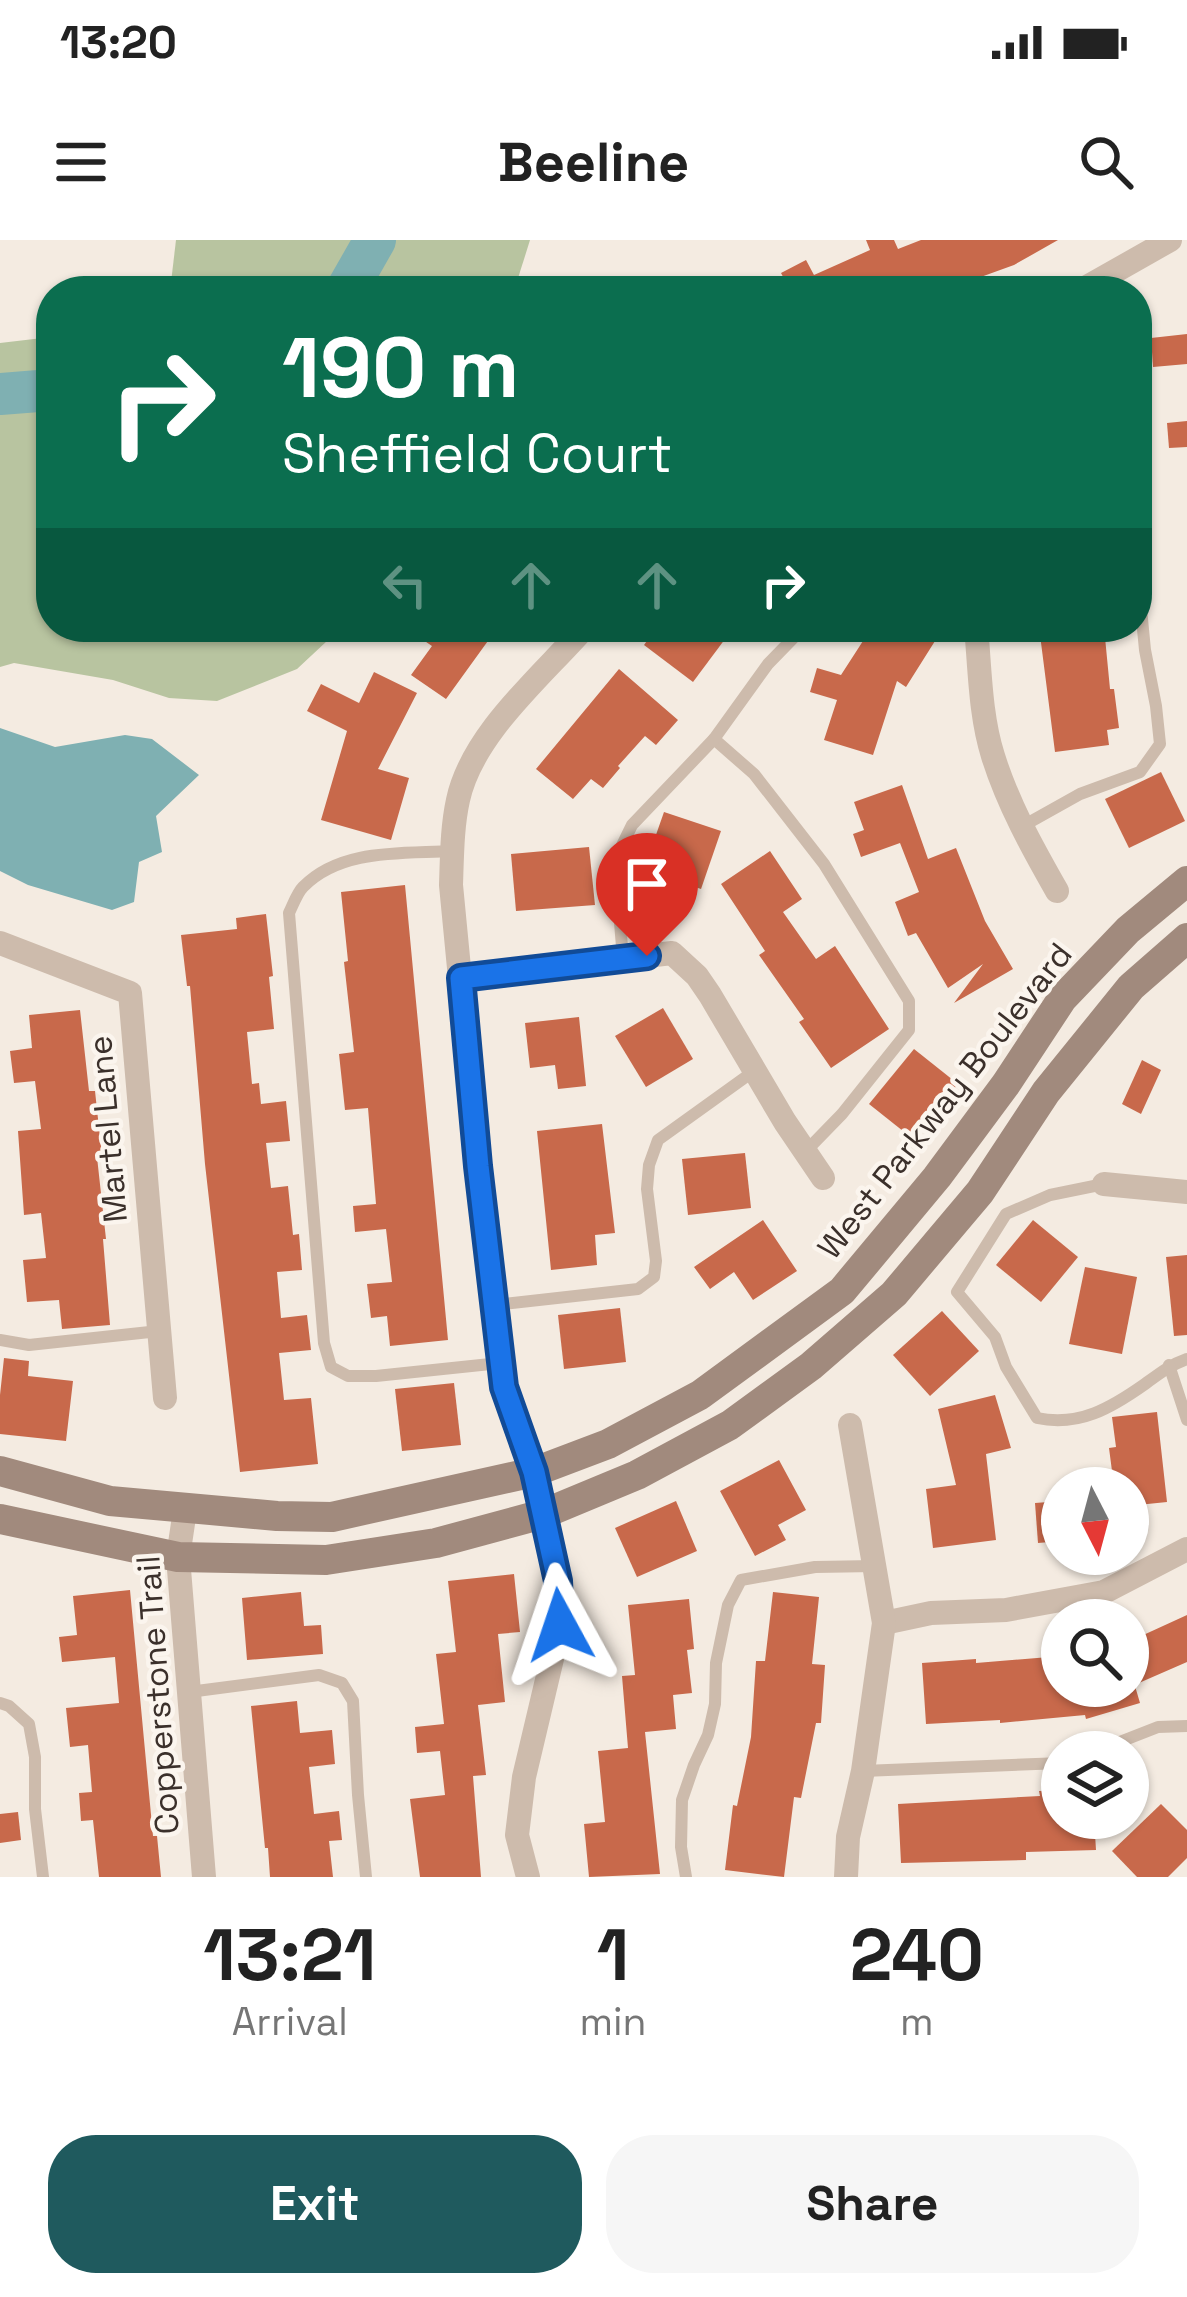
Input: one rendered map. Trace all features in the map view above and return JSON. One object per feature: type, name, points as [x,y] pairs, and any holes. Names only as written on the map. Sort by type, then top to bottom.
[{"type":"street","points":[[1108,276],[1170,240]]},
{"type":"street","points":[[527,1877],[517,1835],[524,1777],[560,1625],[558,1581],[534,1472],[504,1387],[478,1166],[452,851],[458,798],[472,761],[515,701],[571,642]]},
{"type":"street","points":[[978,642],[993,755],[1021,827],[1057,891]]},
{"type":"street","name":"West Parkway Boulevard","points":[[0,1471],[110,1501],[185,1510],[332,1516],[534,1472],[608,1444],[700,1395],[842,1291],[937,1177],[1062,999],[1128,930],[1187,880]]},
{"type":"street","points":[[0,1519],[178,1557],[326,1560],[436,1543],[543,1514],[638,1475],[730,1425],[811,1366],[894,1294],[980,1192],[1046,1092],[1131,987],[1187,938]]},
{"type":"street","name":"Martel Lane","points":[[0,943],[130,993],[165,1398]]},
{"type":"street","points":[[461,978],[672,953],[697,976],[824,1178]]},
{"type":"street","points":[[1104,1184],[1187,1192]]},
{"type":"street","points":[[846,1877],[848,1837],[863,1771],[884,1623],[850,1425]]},
{"type":"street","name":"Copperstone Trail","points":[[185,1510],[178,1557],[204,1877]]},
{"type":"street","points":[[884,1623],[931,1612],[1006,1610],[1104,1592],[1187,1549]]},
{"type":"lane","points":[[623,958],[613,864],[632,825],[714,739],[789,642]]},
{"type":"lane","points":[[1021,827],[1080,794],[1140,772],[1160,744],[1144,642]]},
{"type":"lane","points":[[714,739],[754,774],[824,864],[909,1001],[909,1030],[805,1152]]},
{"type":"lane","points":[[452,851],[363,856],[328,870],[301,888],[289,913],[323,1343],[331,1367],[348,1376],[501,1363]]},
{"type":"lane","points":[[495,1305],[638,1289],[654,1277],[647,1189],[658,1140],[755,1071]]},
{"type":"lane","points":[[1104,1184],[1050,1195],[1006,1214],[957,1292],[995,1337],[1006,1367],[1037,1418],[1061,1423],[1087,1417],[1169,1365],[1187,1359]]},
{"type":"lane","points":[[0,1340],[29,1345],[159,1331]]},
{"type":"lane","points":[[1169,1365],[1187,1420]]},
{"type":"lane","points":[[686,1877],[682,1800],[708,1736],[728,1604],[741,1580],[815,1568],[877,1566]]},
{"type":"lane","points":[[188,1692],[320,1675],[342,1683],[353,1701],[366,1877]]},
{"type":"lane","points":[[0,1703],[29,1724],[43,1877]]},
{"type":"lane","points":[[1146,1731],[1187,1726]]},
{"type":"lane","points":[[863,1771],[1041,1764]]},
{"type":"green space","points":[[176,240],[530,240],[519,276],[172,276]]},
{"type":"green space","points":[[36,339],[36,642],[326,642],[297,669],[217,701],[169,698],[113,680],[14,663],[0,667],[0,343]]},
{"type":"water","points":[[0,728],[55,747],[125,735],[152,739],[199,775],[156,816],[162,852],[139,862],[134,902],[112,910],[28,885],[0,871]]},
{"type":"building","points":[[866,240],[894,240],[898,249],[921,240],[1058,240],[984,276],[783,276],[781,273],[806,260],[814,275],[870,250]]},
{"type":"building","points":[[1187,334],[1187,364],[1153,367],[1152,338]]},
{"type":"building","points":[[1187,421],[1187,447],[1169,448],[1167,423]]},
{"type":"building","points":[[426,642],[487,642],[446,699],[411,675],[432,646]]},
{"type":"building","points":[[646,642],[723,642],[693,682],[644,645]]},
{"type":"building","points":[[862,642],[934,642],[906,687],[897,681],[873,755],[824,740],[837,700],[810,692],[817,668],[841,675]]},
{"type":"building","points":[[1041,642],[1105,642],[1119,728],[1107,730],[1109,745],[1055,752]]},
{"type":"building","points":[[619,669],[678,720],[656,745],[645,736],[603,788],[591,779],[573,799],[536,769]]},
{"type":"building","points":[[374,672],[417,693],[378,769],[409,778],[391,840],[321,820],[347,731],[307,711],[321,684],[359,703]]},
{"type":"building","points":[[1161,772],[1185,821],[1129,848],[1105,799]]},
{"type":"building","points":[[902,785],[928,859],[956,848],[985,921],[1013,969],[954,1003],[983,964],[948,988],[916,933],[908,936],[895,902],[919,892],[900,843],[861,857],[853,834],[864,830],[854,802]]},
{"type":"building","points":[[664,812],[721,831],[701,889],[644,869]]},
{"type":"building","points":[[589,847],[595,905],[516,911],[511,854]]},
{"type":"building","points":[[770,851],[802,899],[783,912],[816,959],[835,946],[889,1029],[831,1068],[799,1022],[804,1019],[759,955],[765,951],[721,884]]},
{"type":"building","points":[[405,885],[448,1340],[390,1346],[387,1316],[371,1318],[367,1284],[392,1282],[386,1229],[355,1232],[353,1206],[376,1204],[368,1108],[345,1110],[339,1054],[354,1052],[341,892]]},
{"type":"building","points":[[266,914],[274,1029],[247,1032],[252,1084],[259,1083],[261,1104],[286,1101],[290,1141],[266,1143],[271,1188],[288,1186],[302,1270],[277,1272],[281,1318],[307,1315],[311,1350],[279,1353],[284,1400],[311,1398],[318,1464],[240,1472],[181,935],[237,929],[236,918]]},
{"type":"building","points":[[663,1008],[693,1059],[646,1087],[615,1036]]},
{"type":"building","points":[[80,1010],[102,1156],[97,1157],[110,1325],[62,1329],[59,1300],[27,1302],[23,1260],[46,1258],[41,1213],[24,1215],[18,1131],[41,1129],[35,1081],[14,1083],[10,1051],[32,1048],[29,1015]]},
{"type":"building","points":[[579,1017],[586,1086],[558,1089],[555,1065],[530,1068],[525,1023]]},
{"type":"building","points":[[914,1049],[958,1084],[913,1139],[869,1104]]},
{"type":"building","points":[[1142,1060],[1161,1070],[1141,1114],[1122,1104]]},
{"type":"building","points":[[602,1124],[615,1233],[595,1235],[597,1265],[551,1270],[537,1131]]},
{"type":"building","points":[[745,1153],[751,1208],[688,1215],[682,1159]]},
{"type":"building","points":[[763,1220],[797,1271],[753,1300],[734,1272],[710,1289],[694,1267]]},
{"type":"building","points":[[1033,1220],[1078,1257],[1041,1302],[996,1265]]},
{"type":"building","points":[[1187,1255],[1187,1335],[1174,1336],[1166,1257]]},
{"type":"building","points":[[1085,1267],[1137,1277],[1122,1354],[1069,1344]]},
{"type":"building","points":[[620,1308],[626,1362],[564,1369],[558,1315]]},
{"type":"building","points":[[942,1311],[979,1351],[930,1396],[893,1355]]},
{"type":"building","points":[[4,1358],[29,1361],[28,1376],[73,1381],[66,1441],[0,1434]]},
{"type":"building","points":[[454,1383],[461,1445],[402,1451],[395,1389]]},
{"type":"building","points":[[995,1395],[1011,1448],[986,1454],[996,1540],[933,1548],[926,1489],[956,1485],[938,1409]]},
{"type":"building","points":[[1157,1412],[1167,1502],[1149,1504],[1149,1467],[1111,1467],[1109,1448],[1116,1447],[1112,1417]]},
{"type":"building","points":[[779,1460],[806,1510],[778,1525],[786,1540],[755,1556],[720,1491]]},
{"type":"building","points":[[676,1501],[697,1551],[637,1577],[615,1528]]},
{"type":"building","points":[[1035,1503],[1041,1503],[1041,1543],[1038,1543]]},
{"type":"building","points":[[514,1574],[520,1632],[498,1634],[505,1702],[478,1705],[486,1775],[473,1776],[481,1877],[420,1877],[410,1799],[445,1795],[440,1751],[417,1753],[415,1727],[444,1724],[436,1654],[456,1652],[448,1581]]},
{"type":"building","points":[[130,1590],[161,1877],[99,1877],[93,1820],[81,1821],[79,1793],[92,1792],[88,1745],[70,1747],[66,1708],[119,1703],[115,1657],[62,1662],[59,1637],[77,1635],[73,1596]]},
{"type":"building","points":[[301,1592],[304,1626],[321,1625],[323,1654],[247,1660],[242,1598]]},
{"type":"building","points":[[773,1592],[819,1597],[812,1664],[825,1665],[821,1723],[816,1723],[801,1798],[794,1797],[784,1877],[725,1870],[733,1805],[737,1806],[751,1737],[756,1661],[765,1661]]},
{"type":"building","points":[[689,1599],[694,1649],[687,1650],[692,1693],[673,1695],[676,1729],[645,1732],[660,1874],[589,1877],[584,1824],[605,1822],[598,1751],[628,1748],[622,1676],[635,1675],[628,1605]]},
{"type":"building","points":[[1187,1615],[1187,1662],[1149,1679],[1149,1632]]},
{"type":"building","points":[[1041,1658],[1041,1707],[1126,1707],[1086,1719],[1085,1715],[926,1724],[922,1663],[976,1659],[976,1663]]},
{"type":"building","points":[[297,1701],[300,1733],[332,1730],[335,1764],[309,1767],[314,1814],[339,1811],[342,1840],[329,1841],[333,1877],[270,1877],[251,1706]]},
{"type":"building","points":[[1041,1791],[1041,1839],[1095,1839],[1096,1850],[1026,1852],[1026,1860],[901,1863],[898,1804],[1040,1796]]},
{"type":"building","points":[[1161,1804],[1187,1830],[1187,1858],[1168,1877],[1137,1877],[1112,1851],[1125,1839],[1149,1839],[1149,1816]]},
{"type":"building","points":[[18,1812],[21,1840],[0,1843],[0,1814]]},
{"type":"waterway","points":[[355,276],[375,240]]},
{"type":"waterway","points":[[0,394],[36,391]]},
{"type":"route","points":[[560,1625],[558,1581],[534,1472],[504,1387],[461,978],[647,956]]}]
